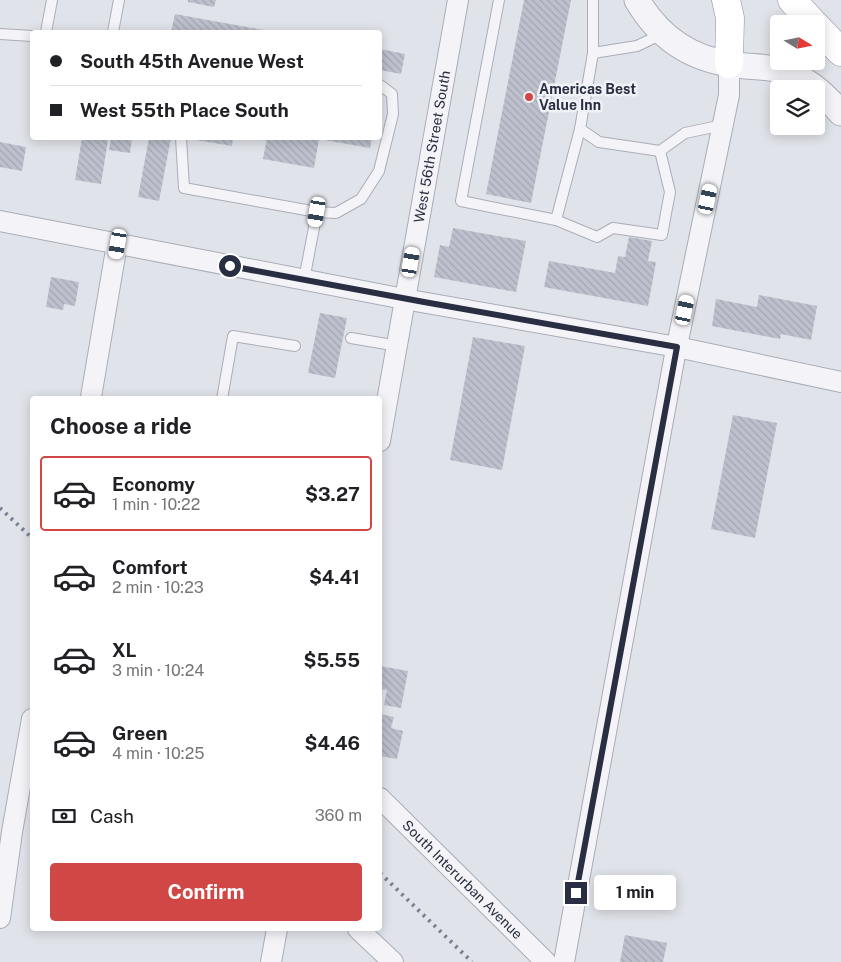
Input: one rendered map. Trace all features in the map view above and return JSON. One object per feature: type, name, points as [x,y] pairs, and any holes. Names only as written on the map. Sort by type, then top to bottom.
[{"type":"highway","points":[[726,0],[730,31],[729,64]]},
{"type":"highway","points":[[792,0],[806,15]]},
{"type":"highway","points":[[825,35],[841,52]]},
{"type":"street","name":"West 56th Street South","points":[[382,430],[458,0]]},
{"type":"street","points":[[637,0],[647,18],[669,40],[698,55],[729,64],[777,70],[801,79],[821,91],[841,113]]},
{"type":"street","points":[[564,962],[647,503],[729,95],[729,64]]},
{"type":"street","points":[[0,221],[404,299],[677,347],[841,382]]},
{"type":"street","points":[[92,396],[118,244]]},
{"type":"street","points":[[0,918],[12,832],[30,730]]},
{"type":"street","name":"South Interurban Avenue","points":[[382,800],[546,962]]},
{"type":"street","points":[[271,962],[277,931]]},
{"type":"street","points":[[360,931],[393,962]]},
{"type":"lane","points":[[46,30],[52,0]]},
{"type":"lane","points":[[113,30],[120,0]]},
{"type":"lane","points":[[499,0],[461,202],[556,220],[597,237],[613,228],[662,235],[670,192],[660,151]]},
{"type":"lane","points":[[556,220],[580,129],[593,53],[594,0]]},
{"type":"lane","points":[[0,34],[30,36]]},
{"type":"lane","points":[[593,53],[636,46],[663,34]]},
{"type":"lane","points":[[181,140],[184,188],[317,212],[336,213],[361,199],[380,171],[393,114],[392,94],[382,87]]},
{"type":"lane","points":[[580,129],[598,142],[660,151],[685,133],[723,125]]},
{"type":"lane","points":[[304,280],[317,212]]},
{"type":"lane","points":[[223,396],[234,336],[295,346]]},
{"type":"lane","points":[[351,338],[398,346]]},
{"type":"building","points":[[188,0],[216,0],[214,7],[188,2]]},
{"type":"building","name":"Americas Best Value Inn","points":[[524,0],[571,0],[531,203],[486,194]]},
{"type":"building","points":[[175,14],[263,30],[171,30]]},
{"type":"building","points":[[382,49],[405,54],[401,74],[382,70]]},
{"type":"building","points":[[82,140],[108,140],[101,184],[75,180]]},
{"type":"building","points":[[111,140],[132,140],[130,153],[109,150]]},
{"type":"building","points":[[149,140],[171,140],[159,201],[138,197]]},
{"type":"building","points":[[196,140],[233,140],[232,146]]},
{"type":"building","points":[[267,140],[319,140],[314,168],[263,159]]},
{"type":"building","points":[[325,140],[372,140],[370,148]]},
{"type":"building","points":[[0,142],[26,147],[22,171],[0,167]]},
{"type":"building","points":[[453,228],[526,241],[516,292],[434,277],[440,245],[449,247]]},
{"type":"building","points":[[629,237],[652,241],[648,261],[656,262],[648,306],[544,287],[549,261],[615,273],[618,256],[625,257]]},
{"type":"building","points":[[51,277],[79,282],[75,306],[64,304],[63,310],[46,307]]},
{"type":"building","points":[[759,295],[817,306],[811,340],[781,334],[780,339],[712,326],[716,299],[757,307]]},
{"type":"building","points":[[320,313],[347,318],[335,378],[308,373]]},
{"type":"building","points":[[473,337],[525,346],[502,470],[450,460]]},
{"type":"building","points":[[733,415],[777,423],[755,538],[711,529]]},
{"type":"building","points":[[382,666],[408,671],[401,708],[384,705],[387,690],[382,689]]},
{"type":"building","points":[[382,714],[394,717],[391,728],[403,731],[397,759],[382,756]]},
{"type":"building","points":[[625,935],[667,943],[663,962],[620,962]]},
{"type":"railway","points":[[0,508],[30,536]]},
{"type":"railway","points":[[382,875],[472,962]]},
{"type":"place","name":"Americas Best Value Inn","points":[[529,97]]},
{"type":"route","points":[[230,266],[677,347],[576,893]]}]
